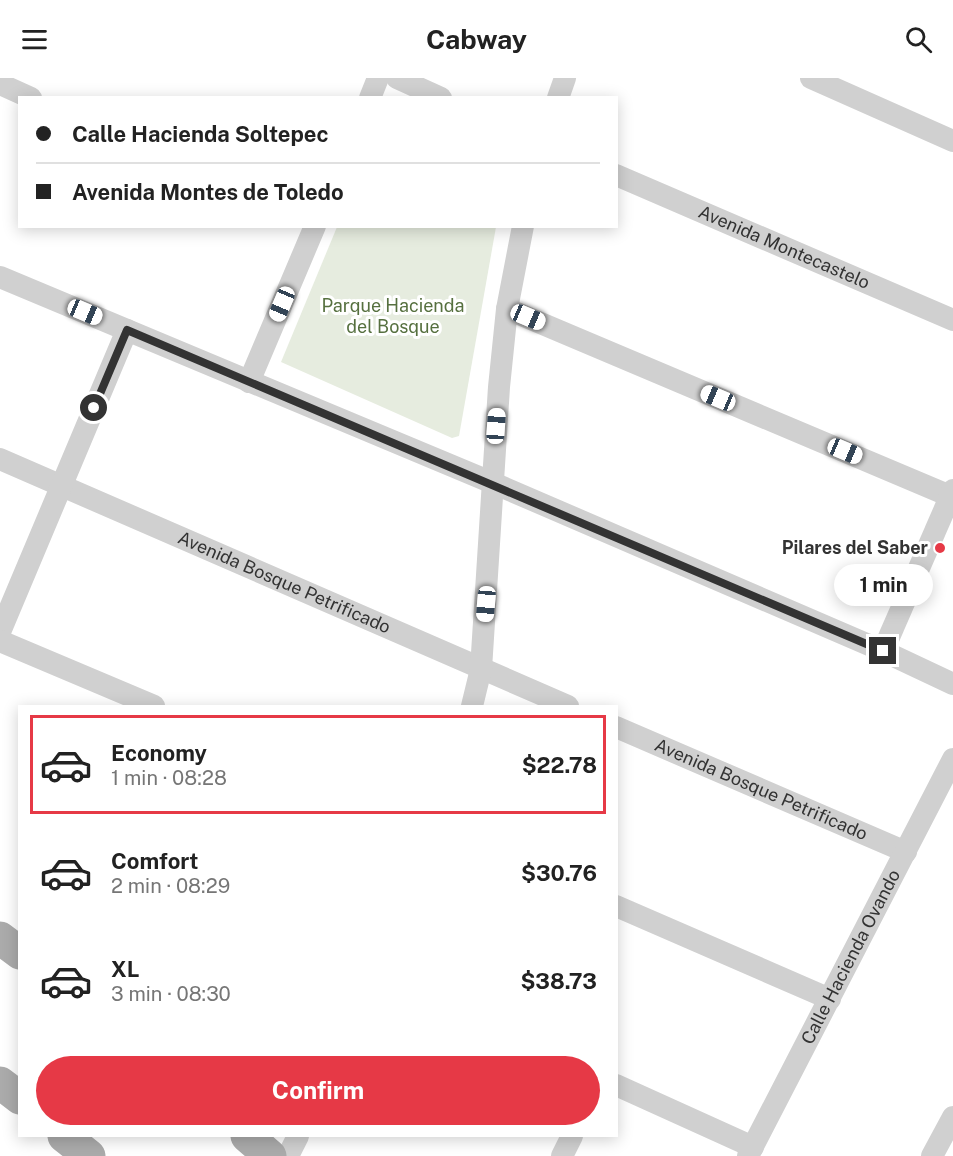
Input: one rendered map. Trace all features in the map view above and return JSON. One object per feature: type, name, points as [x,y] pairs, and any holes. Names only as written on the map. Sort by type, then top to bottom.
[{"type":"main road","points":[[0,938],[18,952]]},
{"type":"main road","points":[[0,1083],[18,1096]]},
{"type":"main road","points":[[65,1137],[88,1156]]},
{"type":"main road","points":[[248,1137],[270,1156]]},
{"type":"street","points":[[371,96],[378,78]]},
{"type":"street","points":[[397,78],[437,96]]},
{"type":"street","points":[[559,96],[565,78]]},
{"type":"street","points":[[811,78],[953,141]]},
{"type":"street","points":[[0,84],[27,96]]},
{"type":"street","name":"Avenida Montecastelo","points":[[618,176],[953,320]]},
{"type":"street","points":[[249,382],[314,228]]},
{"type":"street","points":[[472,705],[481,669],[507,309],[523,228]]},
{"type":"street","points":[[0,277],[493,483],[883,651],[953,684]]},
{"type":"street","points":[[507,309],[952,493],[883,651]]},
{"type":"street","points":[[0,632],[127,330]]},
{"type":"street","name":"Avenida Bosque Petrificado","points":[[0,459],[566,705]]},
{"type":"street","points":[[0,641],[148,705]]},
{"type":"street","name":"Avenida Bosque Petrificado","points":[[618,728],[906,852]]},
{"type":"street","name":"Calle Hacienda Ovando","points":[[751,1151],[953,759]]},
{"type":"street","points":[[618,907],[830,999]]},
{"type":"street","points":[[618,1086],[751,1151]]},
{"type":"street","points":[[932,1156],[953,1117]]},
{"type":"street","points":[[288,1156],[297,1137]]},
{"type":"street","points":[[562,1156],[572,1137]]},
{"type":"green space","name":"Parque Hacienda del Bosque","points":[[337,228],[496,228],[459,436],[452,438],[281,362]]},
{"type":"place","name":"Pilares del Saber","points":[[940,548]]},
{"type":"route","points":[[94,408],[127,330],[493,483],[883,651]]}]
